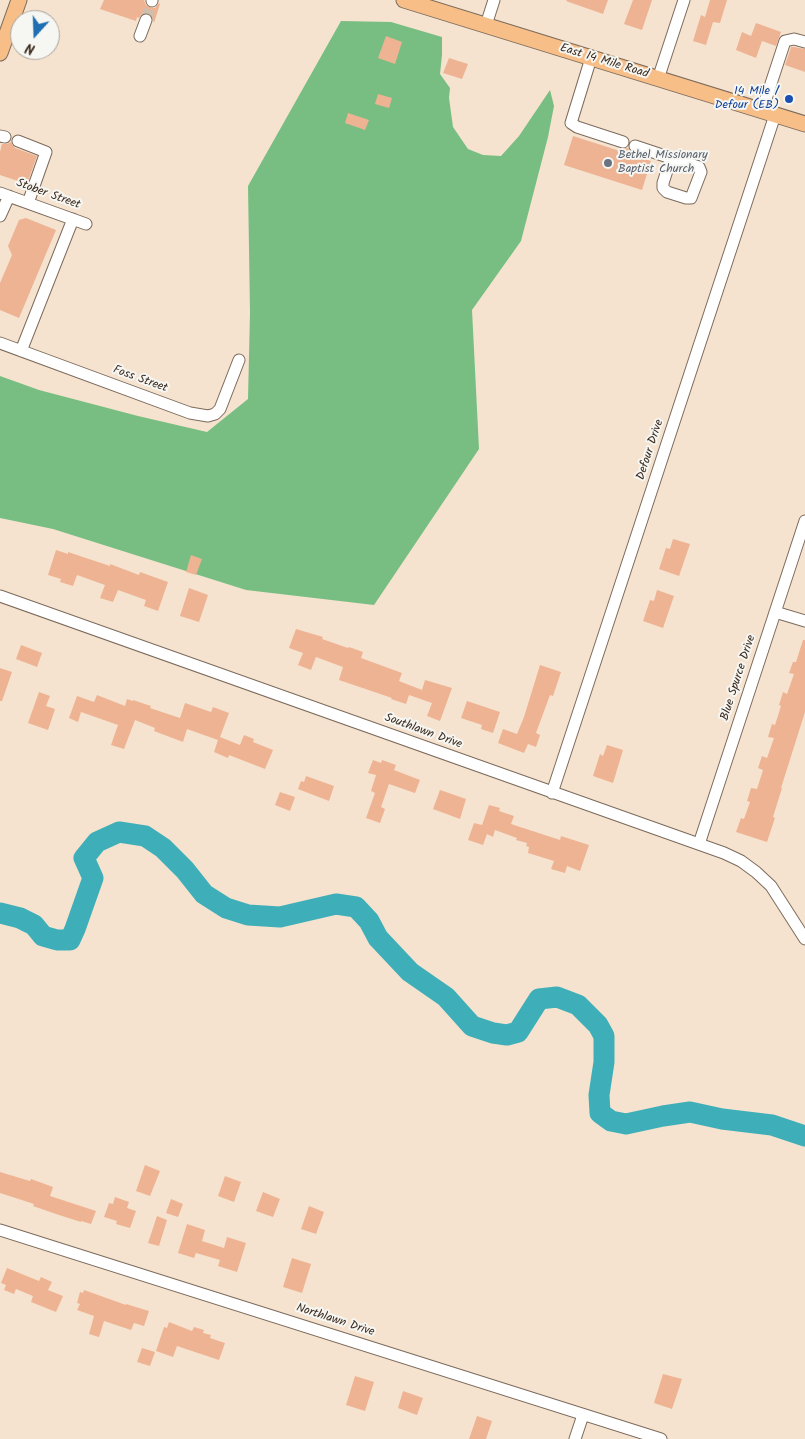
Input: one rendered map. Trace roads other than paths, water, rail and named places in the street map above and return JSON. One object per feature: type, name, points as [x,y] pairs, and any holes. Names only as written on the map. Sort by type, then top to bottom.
[{"type":"main road","points":[[0,53],[19,0]]},
{"type":"main road","name":"East 14 Mile Road","points":[[404,0],[805,124]]},
{"type":"street","points":[[486,26],[494,0]]},
{"type":"street","points":[[658,79],[684,0]]},
{"type":"street","points":[[140,36],[146,20]]},
{"type":"street","name":"Defour Drive","points":[[552,793],[769,113],[785,41],[794,39],[805,42]]},
{"type":"street","points":[[591,58],[571,123],[577,128],[623,142]]},
{"type":"street","points":[[18,141],[46,152],[28,203]]},
{"type":"street","points":[[635,146],[671,158]]},
{"type":"street","points":[[0,216],[4,194]]},
{"type":"street","name":"Stober Street","points":[[4,194],[86,224]]},
{"type":"street","points":[[21,351],[73,219]]},
{"type":"street","name":"Foss Street","points":[[0,343],[190,413],[208,416],[220,410],[239,360]]},
{"type":"street","name":"Blue Spurce Drive","points":[[699,844],[805,521]]},
{"type":"street","name":"Southlawn Drive","points":[[0,596],[699,844],[741,861],[771,886],[805,939]]},
{"type":"street","points":[[775,612],[805,621]]},
{"type":"street","name":"Northlawn Drive","points":[[0,1230],[661,1439]]},
{"type":"street","points":[[574,1439],[583,1414]]},
{"type":"waterway","points":[[0,913],[20,918],[34,925],[43,936],[57,940],[70,940],[93,878],[84,858],[97,842],[119,832],[145,836],[163,848],[185,870],[204,894],[226,908],[248,915],[280,917],[336,904],[356,907],[369,921],[378,938],[410,972],[446,997],[472,1026],[493,1033],[507,1035],[518,1032],[539,999],[557,997],[578,1005],[598,1025],[604,1036],[604,1062],[599,1095],[600,1113],[611,1121],[626,1124],[690,1112],[722,1119],[772,1125],[805,1136]]},
{"type":"tunnel","points":[[146,20],[152,1]]},
{"type":"place","name":"14 Mile / Defour (EB)","points":[[789,99]]},
{"type":"place","name":"Bethel Missionary Baptist Church","points":[[608,163]]}]
